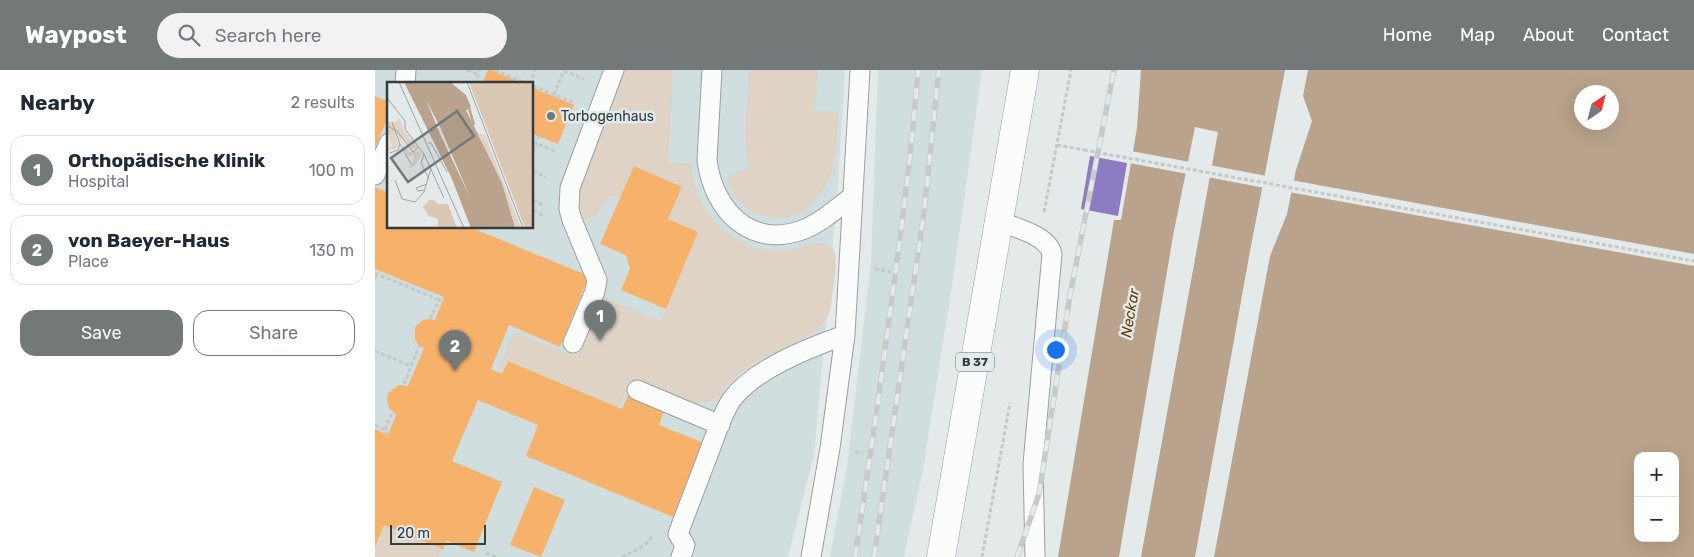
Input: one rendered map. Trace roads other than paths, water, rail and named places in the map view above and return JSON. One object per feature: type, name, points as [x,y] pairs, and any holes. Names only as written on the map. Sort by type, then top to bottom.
[{"type":"main road","name":"B 37","points":[[941,557],[1025,70]]},
{"type":"lane","points":[[573,343],[595,291],[597,280],[569,210],[570,188],[615,70]]},
{"type":"lane","points":[[713,70],[707,160],[716,196],[729,214],[758,232],[768,235],[787,234],[803,229],[822,219],[853,196]]},
{"type":"lane","points":[[811,557],[830,448],[845,335],[860,70]]},
{"type":"lane","points":[[375,175],[387,148]]},
{"type":"lane","points":[[1000,213],[1043,239],[1050,246],[1052,254],[1033,464],[1035,557]]},
{"type":"lane","points":[[681,557],[685,545],[678,534],[732,399],[761,374],[782,361],[819,344],[845,335]]},
{"type":"lane","points":[[637,390],[720,425]]},
{"type":"water","name":"Neckar","points":[[1141,70],[1285,70],[1250,251],[1195,557],[1141,557],[1218,132],[1195,127],[1173,236],[1119,557],[1058,557],[1114,220],[1121,220],[1137,128]]},
{"type":"water","points":[[1308,70],[1694,70],[1694,557],[1214,557],[1270,256],[1287,214],[1296,170],[1312,121],[1303,96]]},
{"type":"railway","points":[[855,557],[899,246],[918,70]]},
{"type":"railway","points":[[874,557],[924,212],[939,70]]},
{"type":"railway","points":[[1017,557],[1039,494],[1070,295],[1114,70]]},
{"type":"place","name":"Torbogenhaus","points":[[551,116]]},
{"type":"place","name":"Orthopädische Klinik","points":[[600,341]]},
{"type":"place","name":"von Baeyer-Haus","points":[[455,371]]}]
